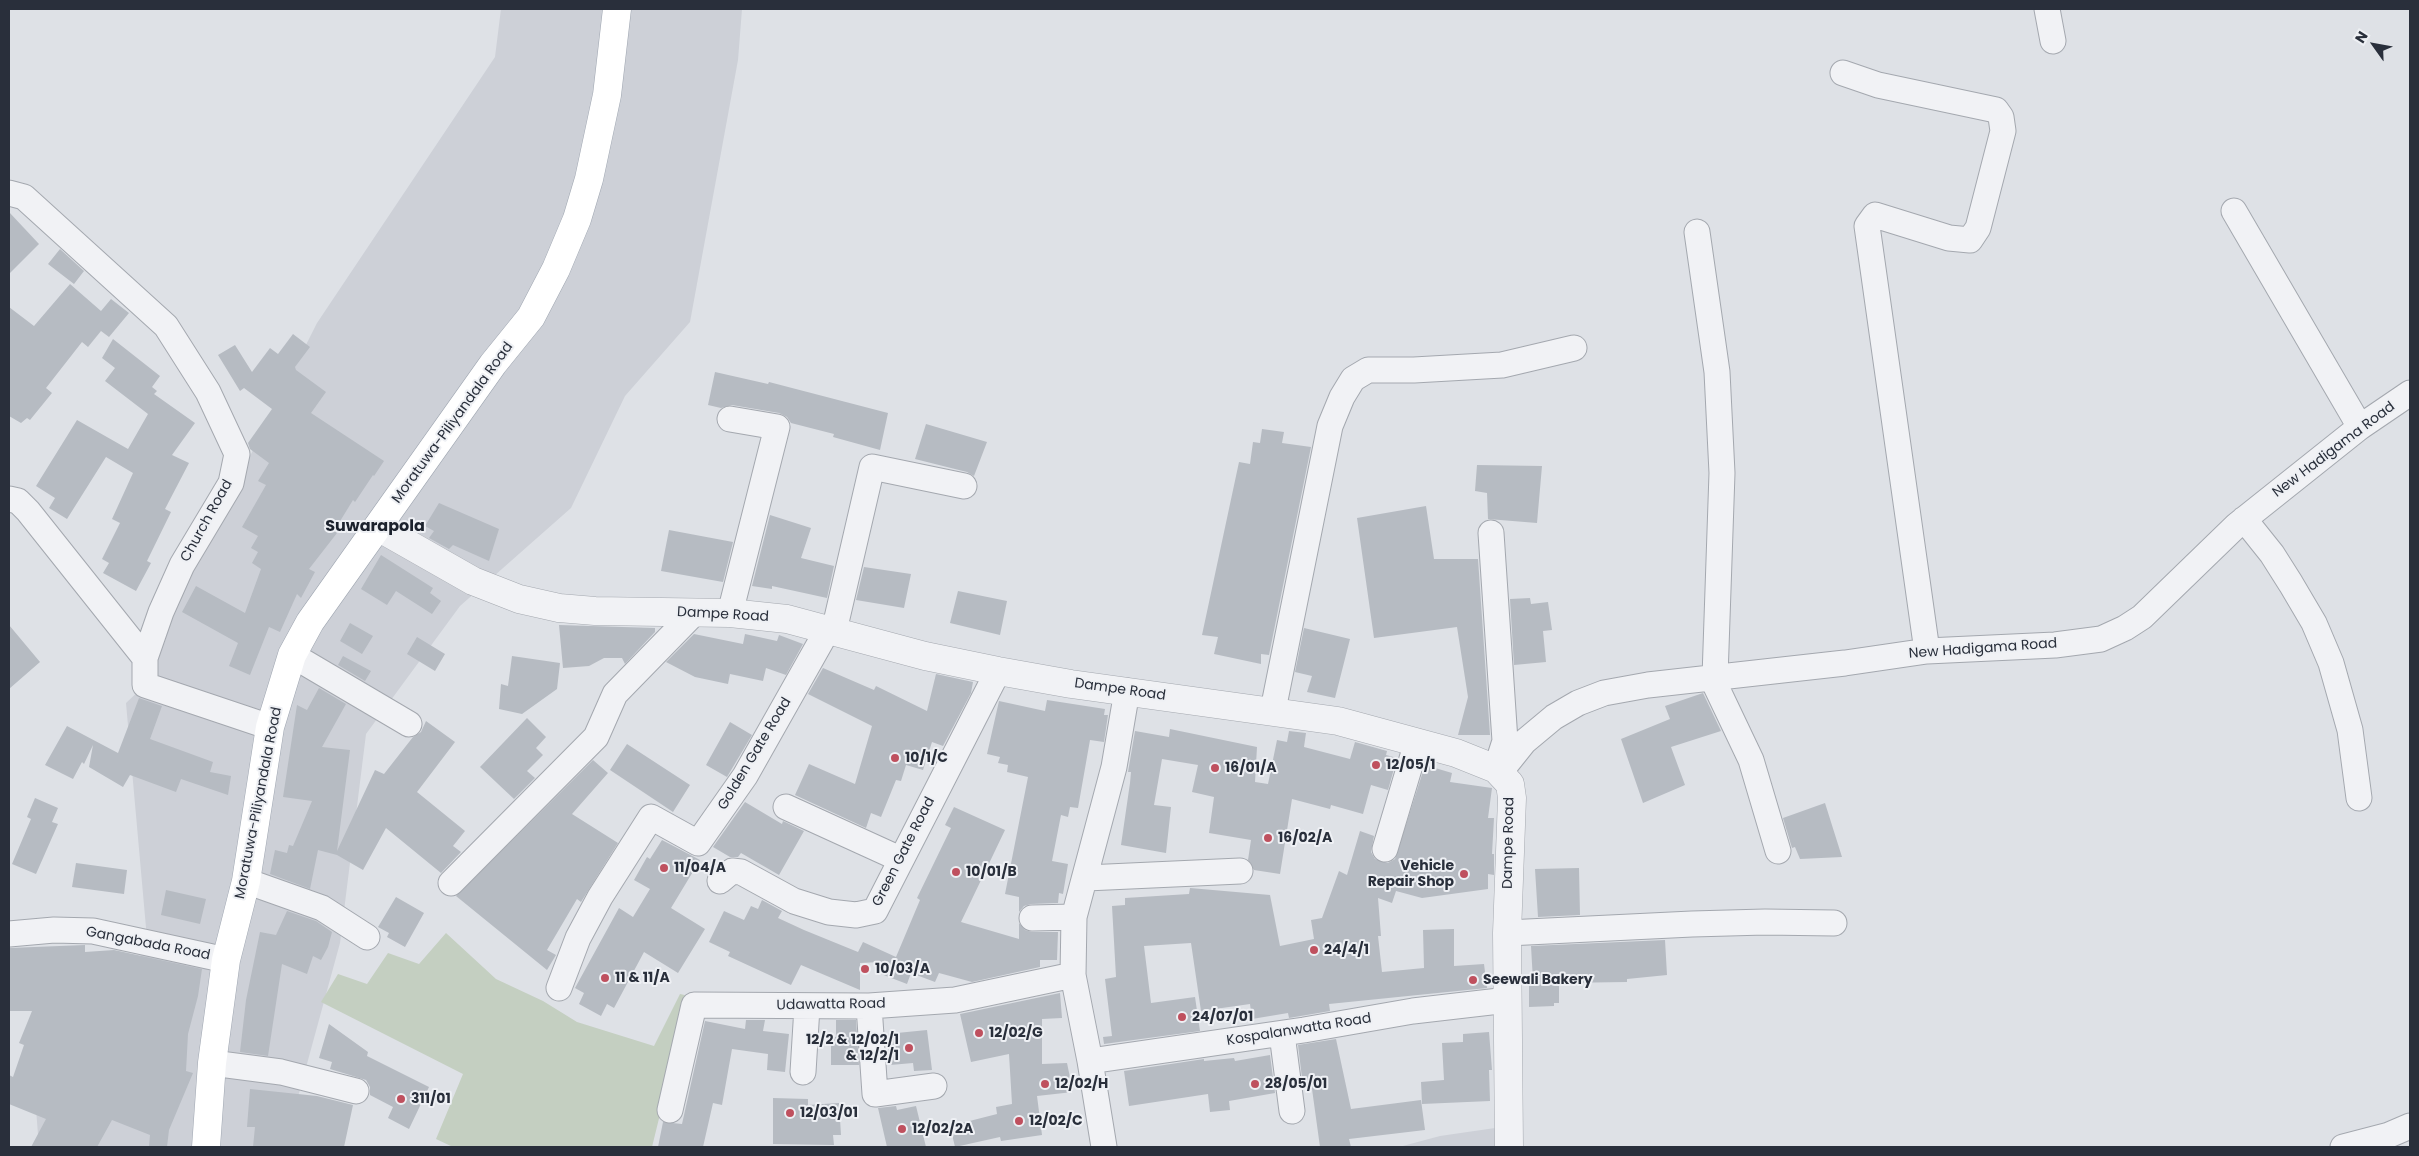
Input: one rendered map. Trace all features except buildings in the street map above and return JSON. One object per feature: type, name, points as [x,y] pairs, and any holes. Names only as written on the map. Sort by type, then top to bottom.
[{"type":"main road","name":"Moratuwa-Piliyandala Road","points":[[206,1147],[212,1064],[226,960],[246,881],[270,727],[292,655],[310,622],[493,364],[531,318],[556,270],[589,179],[607,95],[617,9]]},
{"type":"street","points":[[2047,9],[2053,41]]},
{"type":"street","points":[[1843,73],[1878,85],[1996,110],[2001,117],[2003,131],[1998,151],[1978,228],[1970,240],[1949,238],[1875,215],[1867,226],[1927,651]]},
{"type":"street","name":"Church Road","points":[[9,193],[24,197],[166,326],[208,392],[237,454],[231,483],[182,565],[161,612],[145,658],[146,685],[270,727]]},
{"type":"street","points":[[2234,211],[2360,427]]},
{"type":"street","points":[[1697,232],[1717,372],[1722,463],[1714,677],[1751,760],[1778,851]]},
{"type":"street","points":[[1273,710],[1330,426],[1342,397],[1354,379],[1368,370],[1414,370],[1502,365],[1574,348]]},
{"type":"street","name":"New Hadigama Road","points":[[1498,770],[1524,742],[1554,718],[1578,703],[1604,693],[1648,685],[1846,663],[1927,651],[2055,645],[2101,639],[2125,628],[2142,617],[2244,520],[2360,427],[2410,393]]},
{"type":"street","points":[[730,419],[777,427],[730,613]]},
{"type":"street","points":[[831,630],[872,467],[964,486]]},
{"type":"street","points":[[9,500],[18,501],[28,511],[145,658]]},
{"type":"street","points":[[2244,520],[2272,554],[2291,584],[2314,623],[2331,663],[2350,730],[2359,798]]},
{"type":"street","name":"Dampe Road","points":[[378,527],[473,581],[519,599],[559,608],[595,611],[730,613],[787,619],[917,654],[998,671],[1338,721],[1417,742],[1498,770],[1510,784],[1512,798],[1508,933],[1509,1147]]},
{"type":"street","points":[[1491,533],[1505,742],[1498,770]]},
{"type":"street","points":[[451,883],[596,737],[615,694],[694,612]]},
{"type":"street","name":"Golden Gate Road","points":[[559,988],[578,938],[600,898],[651,817],[698,843],[745,776],[831,630]]},
{"type":"street","points":[[292,655],[409,724]]},
{"type":"street","name":"Green Gate Road","points":[[720,881],[732,871],[741,872],[794,901],[829,912],[856,915],[875,911],[998,671]]},
{"type":"street","points":[[1104,1147],[1073,975],[1074,917],[1086,878],[1114,767],[1127,691]]},
{"type":"street","points":[[1385,849],[1417,742]]},
{"type":"street","points":[[786,807],[900,859]]},
{"type":"street","points":[[1086,878],[1240,871]]},
{"type":"street","points":[[246,881],[322,908],[367,937]]},
{"type":"street","points":[[1032,918],[1074,917]]},
{"type":"street","points":[[1508,933],[1692,924],[1834,923]]},
{"type":"street","name":"Gangabada Road","points":[[9,934],[54,930],[93,931],[226,960]]},
{"type":"street","name":"Udawatta Road","points":[[670,1110],[694,1004],[807,1007],[869,1006],[955,1000],[1073,975]]},
{"type":"street","name":"Kospalanwatta Road","points":[[1090,1061],[1282,1034],[1413,1011],[1508,1000]]},
{"type":"street","points":[[869,1006],[875,1094],[934,1086]]},
{"type":"street","points":[[803,1072],[807,1007]]},
{"type":"street","points":[[1282,1034],[1292,1111]]},
{"type":"street","points":[[212,1064],[281,1072],[356,1091]]},
{"type":"street","points":[[2343,1147],[2399,1136]]},
{"type":"shaded area","points":[[501,9],[742,9],[738,60],[690,322],[625,396],[571,508],[460,606],[366,734],[340,943],[287,1137],[286,1147],[39,1147],[30,1033],[148,950],[126,703],[145,685],[165,641],[186,563],[246,464],[317,323],[495,57]]},
{"type":"shaded area","points":[[1495,1128],[1495,1147],[1399,1147],[1440,1136]]},
{"type":"green space","points":[[446,933],[496,979],[543,1001],[577,1022],[654,1046],[680,994],[689,996],[652,1147],[453,1147],[436,1139],[463,1074],[321,1002],[338,974],[367,984],[388,953],[419,964]]},
{"type":"place","name":"10/1/C","points":[[895,758]]},
{"type":"place","name":"12/05/1","points":[[1376,765]]},
{"type":"place","name":"16/01/A","points":[[1215,768]]},
{"type":"place","name":"16/02/A","points":[[1268,838]]},
{"type":"place","name":"11/04/A","points":[[664,868]]},
{"type":"place","name":"10/01/B","points":[[956,872]]},
{"type":"place","name":"Vehicle Repair Shop","points":[[1464,874]]},
{"type":"place","name":"24/4/1","points":[[1314,950]]},
{"type":"place","name":"10/03/A","points":[[865,969]]},
{"type":"place","name":"11 & 11/A","points":[[605,978]]},
{"type":"place","name":"Seewali Bakery","points":[[1473,980]]},
{"type":"place","name":"24/07/01","points":[[1182,1017]]},
{"type":"place","name":"12/02/G","points":[[979,1033]]},
{"type":"place","name":"12/2 & 12/02/1 & 12/2/1","points":[[909,1048]]},
{"type":"place","name":"12/02/H","points":[[1045,1084]]},
{"type":"place","name":"28/05/01","points":[[1255,1084]]},
{"type":"place","name":"311/01","points":[[401,1099]]},
{"type":"place","name":"12/03/01","points":[[790,1113]]},
{"type":"place","name":"12/02/C","points":[[1019,1121]]},
{"type":"place","name":"12/02/2A","points":[[902,1129]]},
{"type":"district","name":"Suwarapola","points":[[375,527]]}]
